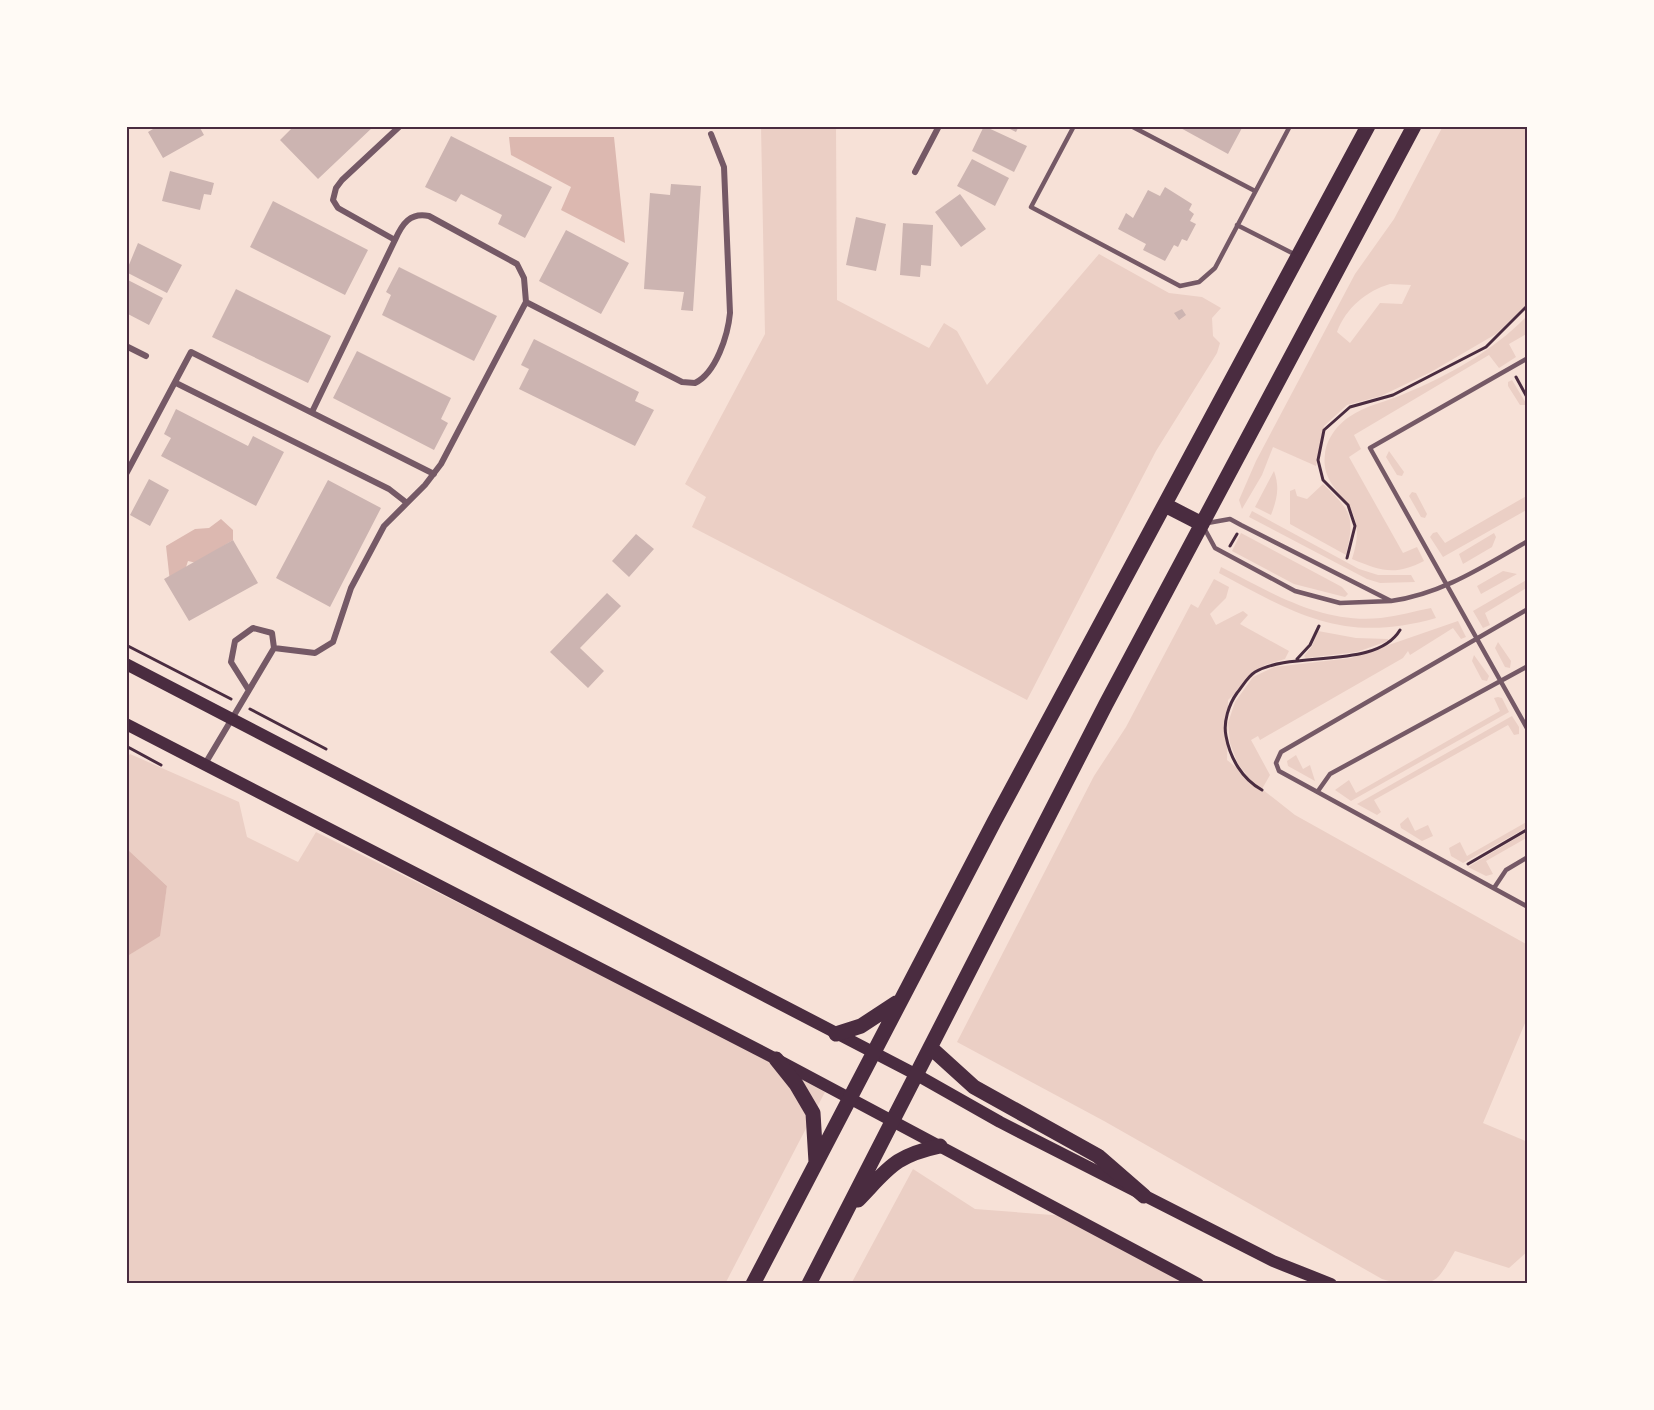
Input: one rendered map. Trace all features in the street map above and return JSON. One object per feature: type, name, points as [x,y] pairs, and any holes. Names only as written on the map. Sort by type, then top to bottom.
[{"type":"main road","points":[[753,1284],[901,1000],[1368,126]]},
{"type":"main road","points":[[808,1284],[1106,704],[1414,126]]},
{"type":"main road","points":[[1166,505],[1202,524]]},
{"type":"main road","points":[[126,664],[917,1075],[1000,1122],[1273,1261],[1331,1284]]},
{"type":"main road","points":[[126,724],[776,1059],[1198,1284]]},
{"type":"main road","points":[[836,1034],[867,1023],[901,1000]]},
{"type":"main road","points":[[931,1048],[974,1087],[1098,1156],[1144,1196]]},
{"type":"main road","points":[[776,1059],[796,1084],[813,1113],[816,1162]]},
{"type":"main road","points":[[846,1213],[899,1159],[912,1152],[940,1146]]},
{"type":"street","points":[[395,240],[338,208],[333,198],[342,180],[400,126]]},
{"type":"street","points":[[915,172],[939,126]]},
{"type":"street","points":[[526,302],[682,382],[695,383],[701,380],[725,337],[730,313],[724,167],[711,135]]},
{"type":"street","points":[[273,648],[315,653],[333,642],[354,581],[384,526],[434,474],[526,302],[524,278],[517,264],[429,216],[416,215],[406,221],[312,412]]},
{"type":"street","points":[[126,346],[146,356]]},
{"type":"street","points":[[126,474],[192,352],[434,474]]},
{"type":"street","points":[[176,383],[389,489],[406,503]]},
{"type":"street","points":[[205,764],[273,648],[272,633],[253,628],[235,641],[231,662],[248,689]]},
{"type":"lane","points":[[1074,126],[1031,207],[1180,286],[1199,282],[1215,268],[1290,126]]},
{"type":"lane","points":[[1131,126],[1256,191]]},
{"type":"lane","points":[[1237,225],[1298,256]]},
{"type":"lane","points":[[1528,358],[1370,448],[1528,730]]},
{"type":"lane","points":[[1391,601],[1230,519],[1202,524],[1215,548],[1295,591],[1340,603],[1391,601],[1423,596],[1448,586],[1528,541]]},
{"type":"lane","points":[[1528,609],[1281,752],[1276,763],[1279,771],[1528,907]]},
{"type":"lane","points":[[1318,791],[1330,774],[1528,666]]},
{"type":"lane","points":[[1494,888],[1506,870],[1528,857]]},
{"type":"path","points":[[1347,558],[1355,526],[1348,506],[1323,480],[1318,460],[1324,430],[1350,407],[1393,395],[1486,347],[1528,305]]},
{"type":"path","points":[[1516,377],[1528,399]]},
{"type":"path","points":[[1227,550],[1238,532]]},
{"type":"path","points":[[1296,660],[1310,645],[1319,626]]},
{"type":"path","points":[[1262,790],[1252,785],[1230,756],[1225,731],[1231,702],[1253,672],[1289,660],[1313,661],[1367,652],[1394,640],[1400,630]]},
{"type":"path","points":[[126,645],[326,749]]},
{"type":"path","points":[[126,746],[161,765]]},
{"type":"path","points":[[1468,864],[1528,829]]},
{"type":"shaded area","points":[[761,126],[836,126],[837,300],[929,348],[944,323],[957,331],[987,385],[1099,254],[1169,293],[1202,297],[1221,308],[1212,318],[1213,336],[1220,343],[1217,353],[1156,451],[1027,700],[692,527],[706,497],[685,484],[765,334]]},
{"type":"shaded area","points":[[1443,126],[1528,126],[1528,303],[1496,334],[1431,372],[1381,396],[1347,405],[1324,426],[1316,466],[1273,447],[1262,475],[1242,509],[1239,500],[1256,461],[1355,274],[1394,219]],"holes":[[[1390,284],[1411,285],[1402,304],[1380,303],[1350,343],[1337,332],[1351,308],[1365,296]]]},
{"type":"shaded area","points":[[509,137],[614,137],[625,243],[561,210],[571,187],[511,155]]},
{"type":"shaded area","points":[[1528,315],[1528,333],[1509,344],[1516,357],[1499,368],[1489,355],[1354,435],[1361,449],[1349,457],[1403,553],[1417,547],[1424,561],[1405,569],[1388,570],[1352,559],[1357,538],[1356,523],[1351,510],[1325,469],[1327,443],[1333,433],[1345,420],[1356,413],[1421,387],[1470,361],[1501,340]]},
{"type":"shaded area","points":[[1512,380],[1527,405],[1520,405],[1508,386],[1508,382]]},
{"type":"shaded area","points":[[1389,451],[1404,472],[1402,476],[1397,475],[1386,457]]},
{"type":"shaded area","points":[[1274,471],[1277,493],[1271,515],[1255,507]]},
{"type":"shaded area","points":[[1323,484],[1340,501],[1349,515],[1350,531],[1346,555],[1290,524],[1290,491],[1295,489],[1297,496],[1307,499]]},
{"type":"shaded area","points":[[1412,492],[1416,493],[1427,514],[1425,518],[1421,517],[1409,496]]},
{"type":"shaded area","points":[[1528,495],[1528,509],[1443,557],[1430,537],[1437,532],[1445,543]]},
{"type":"shaded area","points":[[1252,511],[1359,569],[1378,575],[1411,575],[1415,582],[1380,583],[1367,579],[1249,517]]},
{"type":"shaded area","points":[[221,519],[233,530],[233,540],[220,548],[214,559],[201,564],[188,561],[186,567],[170,582],[166,546],[195,529],[209,528]]},
{"type":"shaded area","points":[[1241,533],[1342,587],[1348,594],[1345,597],[1294,584],[1232,551]]},
{"type":"shaded area","points":[[1494,533],[1496,537],[1492,547],[1463,564],[1459,554]]},
{"type":"shaded area","points":[[1221,567],[1278,596],[1317,611],[1338,616],[1359,619],[1381,618],[1431,608],[1436,618],[1375,628],[1323,621],[1298,613],[1247,588],[1219,573]]},
{"type":"shaded area","points":[[1503,571],[1517,574],[1481,594],[1477,586]]},
{"type":"shaded area","points":[[1214,579],[1229,587],[1226,598],[1210,614],[1216,625],[1243,611],[1248,615],[1240,624],[1289,651],[1285,659],[1265,665],[1228,700],[1227,760],[1248,777],[1238,764],[1230,743],[1228,723],[1235,702],[1253,677],[1274,667],[1351,658],[1458,621],[1466,637],[1461,639],[1453,628],[1410,655],[1408,651],[1403,658],[1260,740],[1258,736],[1251,740],[1270,775],[1262,789],[1295,815],[1528,945],[1528,1016],[1483,1123],[1528,1142],[1528,1251],[1509,1268],[1455,1251],[1439,1276],[1427,1283],[1404,1284],[1382,1279],[1104,1121],[957,1042],[1094,776],[1126,727],[1191,604],[1198,608]]},
{"type":"shaded area","points":[[1528,579],[1528,587],[1485,613],[1490,625],[1483,628],[1473,611]]},
{"type":"shaded area","points":[[1318,631],[1356,638],[1388,639],[1388,641],[1357,652],[1306,658],[1304,656],[1312,646]]},
{"type":"shaded area","points":[[1498,642],[1511,661],[1510,668],[1505,667],[1495,648]]},
{"type":"shaded area","points":[[1474,655],[1489,676],[1487,681],[1482,680],[1472,661]]},
{"type":"shaded area","points":[[1494,698],[1502,698],[1509,712],[1351,801],[1335,790],[1349,780],[1356,793],[1500,711]]},
{"type":"shaded area","points":[[1512,716],[1519,727],[1519,734],[1514,735],[1508,725],[1374,800],[1381,812],[1377,815],[1357,804]]},
{"type":"shaded area","points":[[130,754],[239,802],[247,837],[298,862],[316,832],[675,1011],[825,1092],[725,1284],[126,1284],[126,957],[159,936],[167,886],[126,848],[126,760]]},
{"type":"shaded area","points":[[1296,755],[1303,769],[1310,765],[1315,781],[1288,766],[1287,761]]},
{"type":"shaded area","points":[[1408,817],[1415,831],[1428,825],[1433,836],[1422,841],[1401,828],[1400,824]]},
{"type":"shaded area","points":[[1528,821],[1528,827],[1463,863],[1451,856],[1449,848],[1460,842],[1467,856]]},
{"type":"shaded area","points":[[1528,831],[1528,837],[1486,861],[1493,874],[1486,876],[1468,867]]},
{"type":"shaded area","points":[[126,848],[167,886],[160,936],[126,957]]},
{"type":"shaded area","points":[[913,1169],[975,1209],[1065,1216],[1196,1284],[851,1284]]},
{"type":"building","points":[[158,126],[199,126],[204,135],[163,158],[148,132]]},
{"type":"building","points":[[294,126],[374,126],[318,179],[280,140]]},
{"type":"building","points":[[984,126],[1027,146],[1014,172],[972,151]]},
{"type":"building","points":[[1004,126],[1019,126],[1016,132]]},
{"type":"building","points":[[1177,126],[1243,126],[1228,154]]},
{"type":"building","points":[[451,136],[552,187],[525,238],[498,224],[502,215],[461,194],[456,202],[425,187]]},
{"type":"building","points":[[972,159],[1009,178],[995,206],[957,186]]},
{"type":"building","points":[[170,171],[214,183],[211,195],[204,194],[200,210],[162,201]]},
{"type":"building","points":[[671,184],[701,186],[693,311],[681,310],[684,292],[644,289],[650,193],[670,195]]},
{"type":"building","points":[[1165,187],[1192,204],[1189,210],[1194,214],[1190,221],[1196,224],[1187,241],[1182,239],[1178,247],[1174,245],[1165,261],[1143,250],[1146,244],[1118,229],[1126,213],[1133,218],[1148,190],[1160,196]]},
{"type":"building","points":[[960,194],[986,229],[961,247],[935,212]]},
{"type":"building","points":[[273,201],[368,250],[345,295],[250,247]]},
{"type":"building","points":[[856,217],[886,224],[876,271],[846,265]]},
{"type":"building","points":[[903,223],[933,225],[931,266],[921,265],[920,277],[900,275]]},
{"type":"building","points":[[566,230],[629,263],[601,314],[539,281]]},
{"type":"building","points":[[138,243],[182,265],[167,293],[126,272]]},
{"type":"building","points":[[399,267],[497,316],[474,361],[382,315],[391,295],[386,292]]},
{"type":"building","points":[[126,279],[163,298],[149,325],[126,313]]},
{"type":"building","points":[[236,289],[331,336],[308,383],[212,337]]},
{"type":"building","points":[[1182,309],[1186,315],[1179,320],[1174,313]]},
{"type":"building","points":[[534,339],[639,392],[635,401],[654,410],[635,446],[519,389],[529,369],[521,365]]},
{"type":"building","points":[[357,351],[451,398],[441,419],[448,423],[434,450],[333,398]]},
{"type":"building","points":[[176,409],[248,446],[253,436],[284,452],[256,506],[161,456],[171,438],[164,434]]},
{"type":"building","points":[[149,479],[169,490],[150,526],[130,515]]},
{"type":"building","points":[[328,480],[381,508],[330,607],[276,578]]},
{"type":"building","points":[[636,534],[654,549],[629,577],[612,561]]},
{"type":"building","points":[[233,540],[258,583],[189,621],[164,579]]},
{"type":"building","points":[[607,593],[621,606],[580,648],[604,671],[588,688],[550,652]]}]
